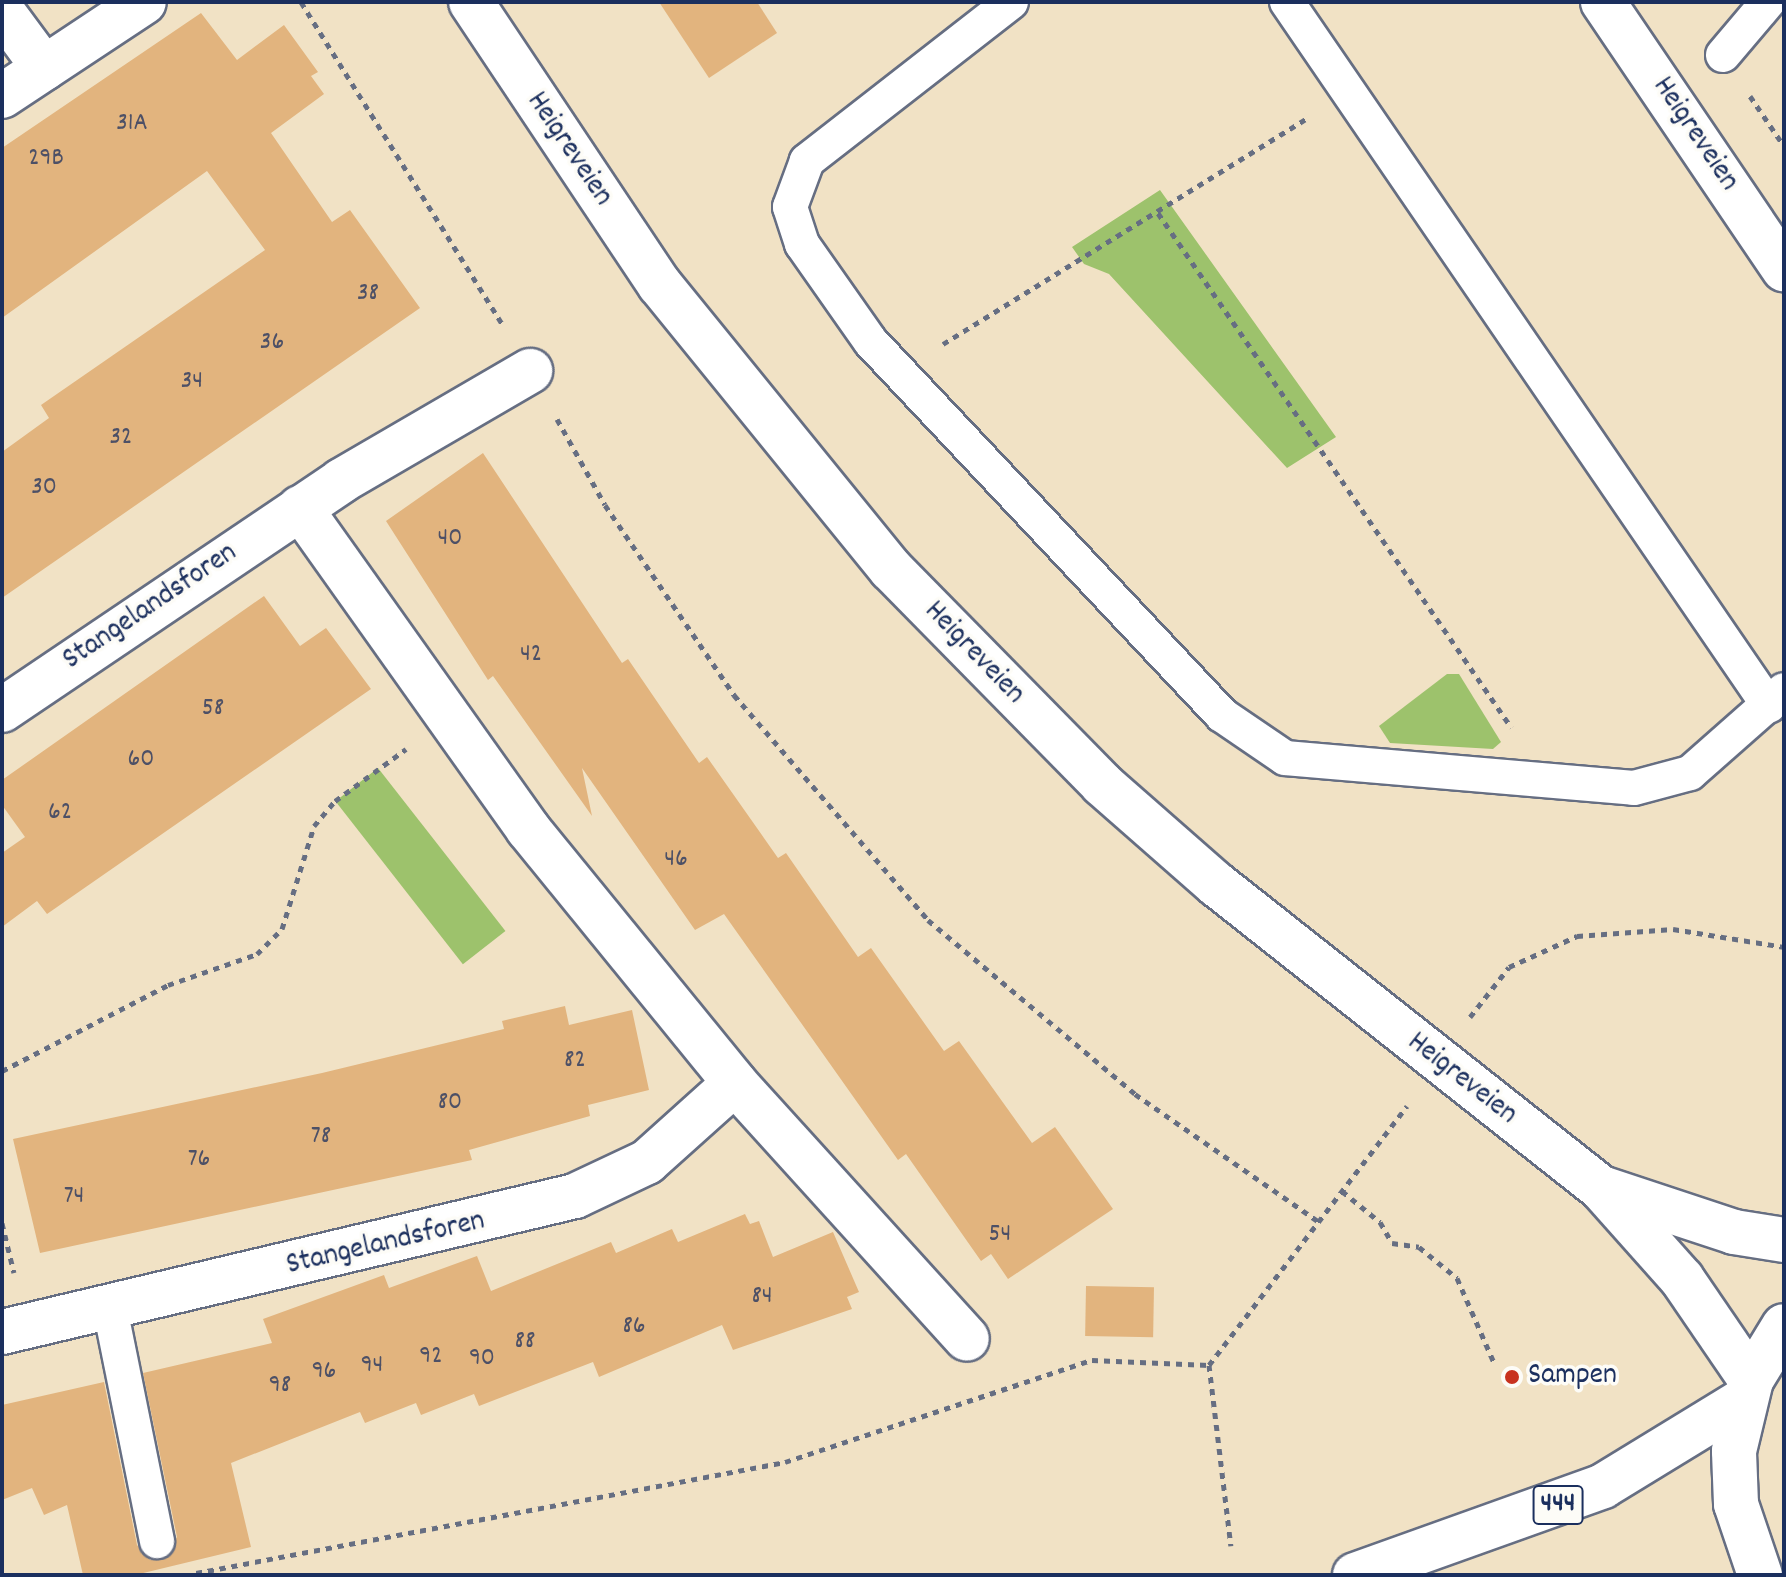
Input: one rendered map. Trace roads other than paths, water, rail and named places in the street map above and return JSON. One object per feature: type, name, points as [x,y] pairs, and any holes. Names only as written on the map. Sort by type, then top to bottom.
[{"type":"main road","points":[[2,96],[144,2]]},
{"type":"main road","name":"Heigreveien","points":[[471,2],[660,285],[793,457],[963,644],[1216,884],[1601,1188],[1682,1279],[1748,1390]]},
{"type":"main road","name":"Heigreveien","points":[[1603,2],[1784,269]]},
{"type":"main road","points":[[2,11],[44,68]]},
{"type":"main road","name":"Stangelandsforen","points":[[2,710],[300,508],[530,371]]},
{"type":"main road","points":[[300,508],[528,829],[735,1083],[967,1339]]},
{"type":"main road","name":"Stangelandsforen","points":[[2,1332],[575,1196],[647,1162],[735,1083]]},
{"type":"main road","name":"Heigreveien","points":[[1601,1188],[1734,1232],[1784,1240]]},
{"type":"main road","name":"444","points":[[1760,1575],[1736,1504],[1734,1451],[1748,1390],[1784,1326]]},
{"type":"main road","name":"444","points":[[1355,1575],[1603,1486],[1748,1390]]},
{"type":"lane","points":[[1011,2],[807,161],[790,207],[802,244],[900,373],[1222,715],[1285,758],[1634,788],[1690,773],[1776,698],[1287,2]]},
{"type":"lane","points":[[1723,55],[1768,2]]},
{"type":"lane","points":[[110,1308],[157,1541]]},
{"type":"place","name":"Sampen","points":[[1512,1377]]}]
